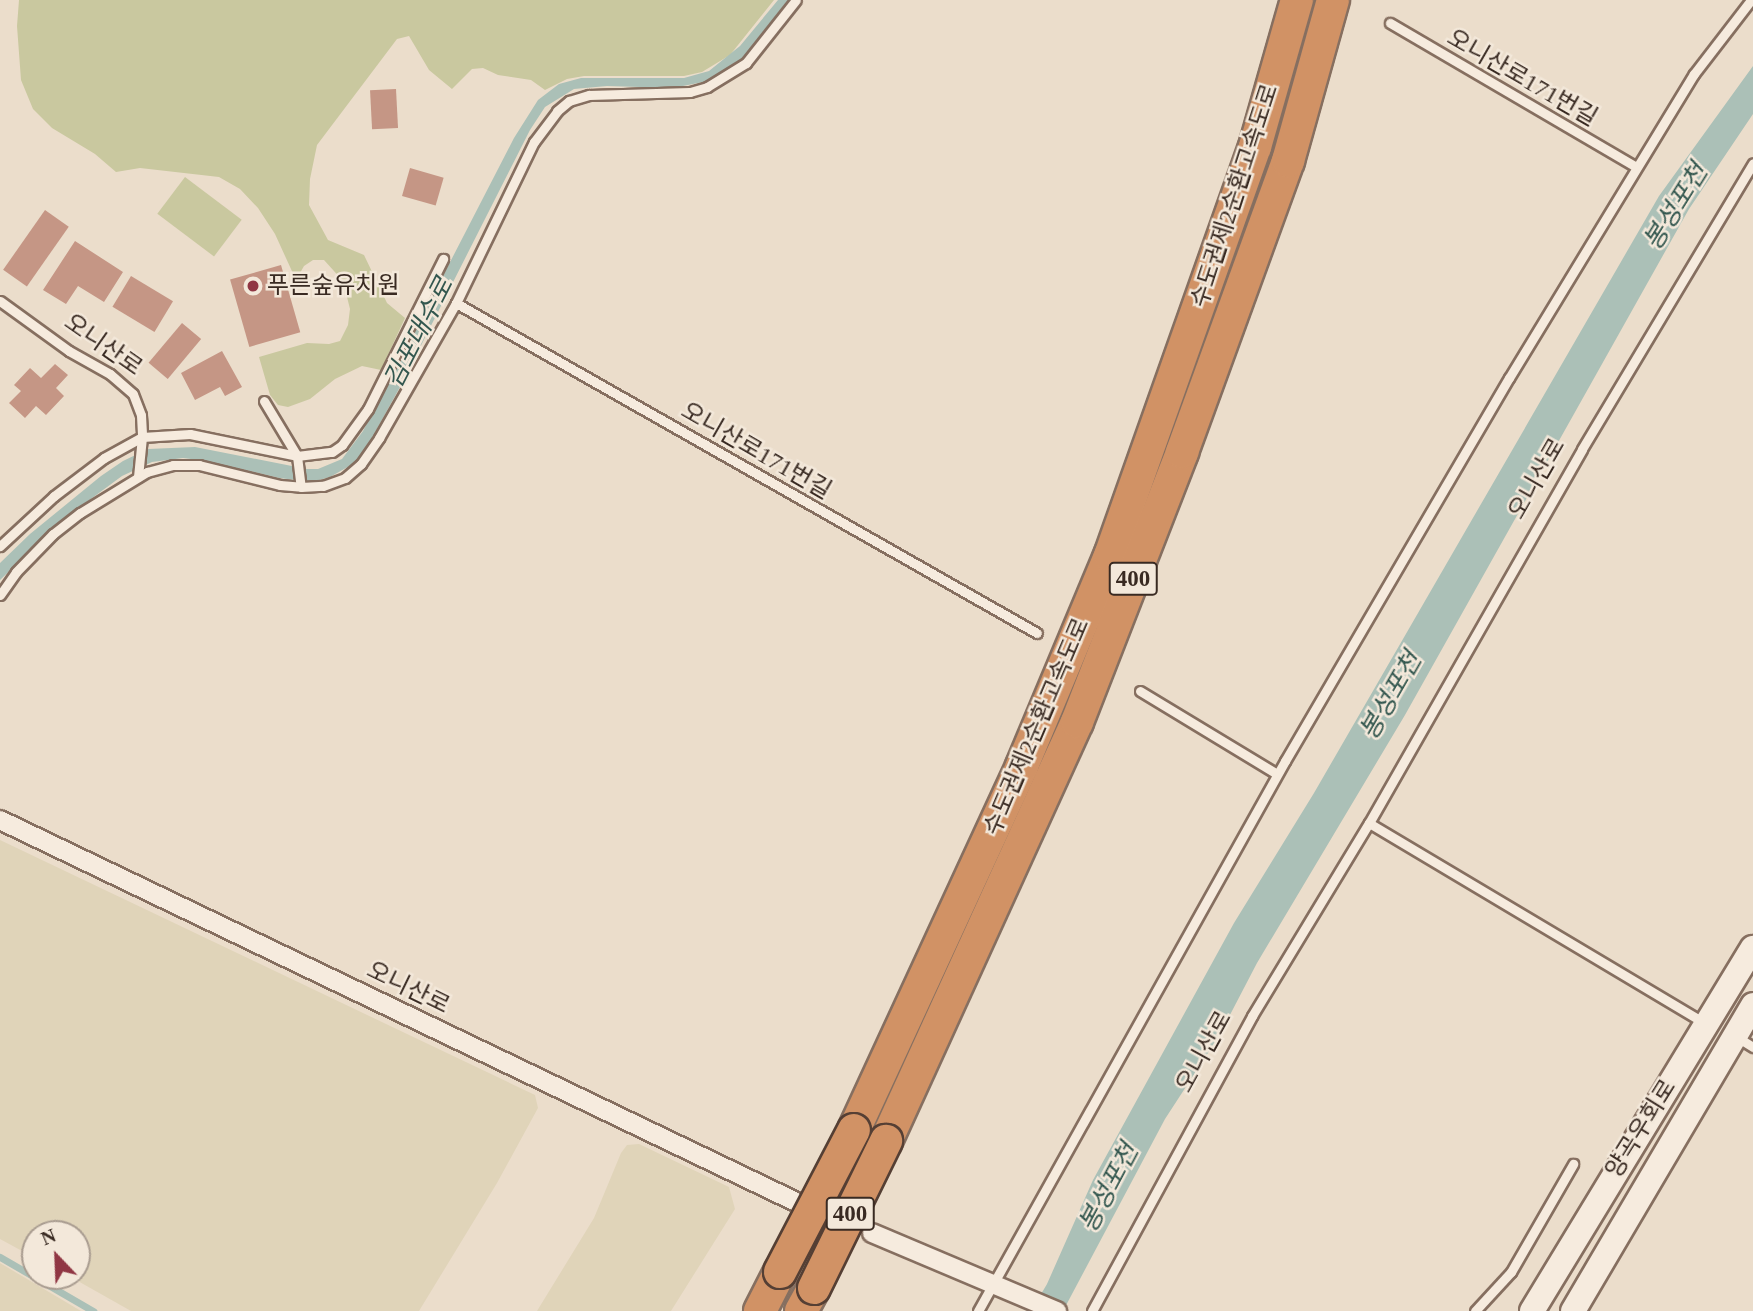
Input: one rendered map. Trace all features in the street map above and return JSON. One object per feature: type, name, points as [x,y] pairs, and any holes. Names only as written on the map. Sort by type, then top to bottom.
[{"type":"highway","name":"수도권제2순환고속도로","points":[[760,1311],[854,1130],[1022,766],[1110,556],[1255,147],[1297,0]]},
{"type":"highway","name":"수도권제2순환고속도로","points":[[808,1299],[886,1141],[1077,722],[1182,452],[1288,161],[1333,0]]},
{"type":"main road","name":"양곡우회로","points":[[1532,1311],[1753,948]]},
{"type":"main road","name":"양곡우회로","points":[[1573,1311],[1744,1041],[1753,1005]]},
{"type":"street","name":"오니산로","points":[[0,820],[794,1200]]},
{"type":"street","points":[[872,1233],[1057,1311]]},
{"type":"lane","points":[[0,595],[16,572],[53,534],[138,474],[173,465],[199,465],[280,485],[323,486],[345,478],[361,464],[456,303],[534,142],[557,111],[569,101],[589,95],[690,92],[707,87],[746,63],[796,0]]},
{"type":"lane","points":[[978,1311],[997,1285],[1277,774],[1635,166],[1694,74],[1752,0]]},
{"type":"lane","name":"오니산로171번길","points":[[1390,23],[1635,166]]},
{"type":"lane","name":"오니산로","points":[[1092,1311],[1252,1016],[1368,823],[1569,472],[1753,163]]},
{"type":"lane","points":[[0,546],[104,458],[142,441],[198,435],[297,456],[332,452],[354,430],[443,259]]},
{"type":"lane","name":"오니산로","points":[[0,301],[69,351],[110,374],[133,394],[141,415],[142,441],[138,474]]},
{"type":"lane","name":"오니산로171번길","points":[[456,303],[1037,633]]},
{"type":"lane","points":[[264,401],[297,456],[301,486]]},
{"type":"lane","points":[[1140,691],[1277,774]]},
{"type":"lane","points":[[1368,823],[1705,1024]]},
{"type":"lane","points":[[1475,1311],[1511,1272],[1573,1164]]},
{"type":"shaded area","points":[[0,840],[535,1095],[538,1108],[497,1183],[419,1311],[131,1311],[91,1288],[91,1220],[21,1220],[21,1250],[0,1239]]},
{"type":"shaded area","points":[[639,1144],[729,1187],[735,1209],[671,1311],[537,1311],[594,1218],[621,1153],[627,1145]]},
{"type":"shaded area","points":[[0,1263],[21,1275],[21,1290],[46,1290],[81,1311],[0,1311]]},
{"type":"green space","points":[[19,0],[774,0],[730,55],[702,72],[684,76],[584,76],[567,79],[545,90],[531,80],[498,75],[483,68],[472,69],[452,89],[429,70],[409,36],[397,39],[317,145],[310,179],[309,205],[328,240],[364,255],[387,303],[405,318],[381,370],[362,366],[335,379],[310,399],[288,407],[278,405],[270,395],[259,357],[307,343],[329,344],[340,341],[348,325],[350,309],[343,281],[324,260],[313,260],[304,266],[296,280],[275,234],[258,208],[240,189],[219,177],[140,168],[116,172],[95,154],[52,128],[33,109],[21,80],[17,26]]},
{"type":"green space","points":[[185,177],[242,220],[214,256],[157,214]]},
{"type":"water","name":"김포대수로","points":[[778,0],[791,0],[744,57],[708,81],[673,88],[607,86],[574,89],[545,107],[530,130],[400,387],[367,447],[353,464],[330,477],[312,482],[279,478],[183,458],[152,462],[122,476],[65,518],[0,580],[0,563],[30,534],[101,476],[148,449],[195,447],[307,469],[318,469],[342,459],[363,431],[514,138],[538,100],[559,84],[581,78],[684,78],[709,71],[740,46]]},
{"type":"water","name":"봉성포천","points":[[1753,66],[1753,114],[1689,209],[1405,715],[1257,963],[1219,1036],[1165,1119],[1063,1311],[1031,1311],[1047,1284],[1093,1180],[1234,923],[1314,793],[1659,196]]},
{"type":"building","points":[[396,89],[398,128],[372,129],[370,90]]},
{"type":"building","points":[[410,168],[444,178],[436,206],[402,196]]},
{"type":"building","points":[[45,210],[69,227],[27,286],[3,270]]},
{"type":"building","points":[[75,241],[123,272],[104,302],[78,286],[66,304],[43,290]]},
{"type":"building","points":[[281,265],[300,332],[249,347],[230,280]]},
{"type":"building","points":[[131,276],[173,301],[154,332],[112,307]]},
{"type":"building","points":[[182,323],[201,339],[168,379],[149,363]]},
{"type":"building","points":[[222,351],[242,387],[225,396],[220,387],[195,400],[181,373]]},
{"type":"building","points":[[55,364],[68,375],[56,388],[64,396],[46,415],[36,406],[25,418],[9,403],[21,391],[14,385],[30,368],[41,378]]},
{"type":"waterway","points":[[0,1257],[93,1311]]},
{"type":"place","name":"푸른숲유치원","points":[[253,286]]}]
